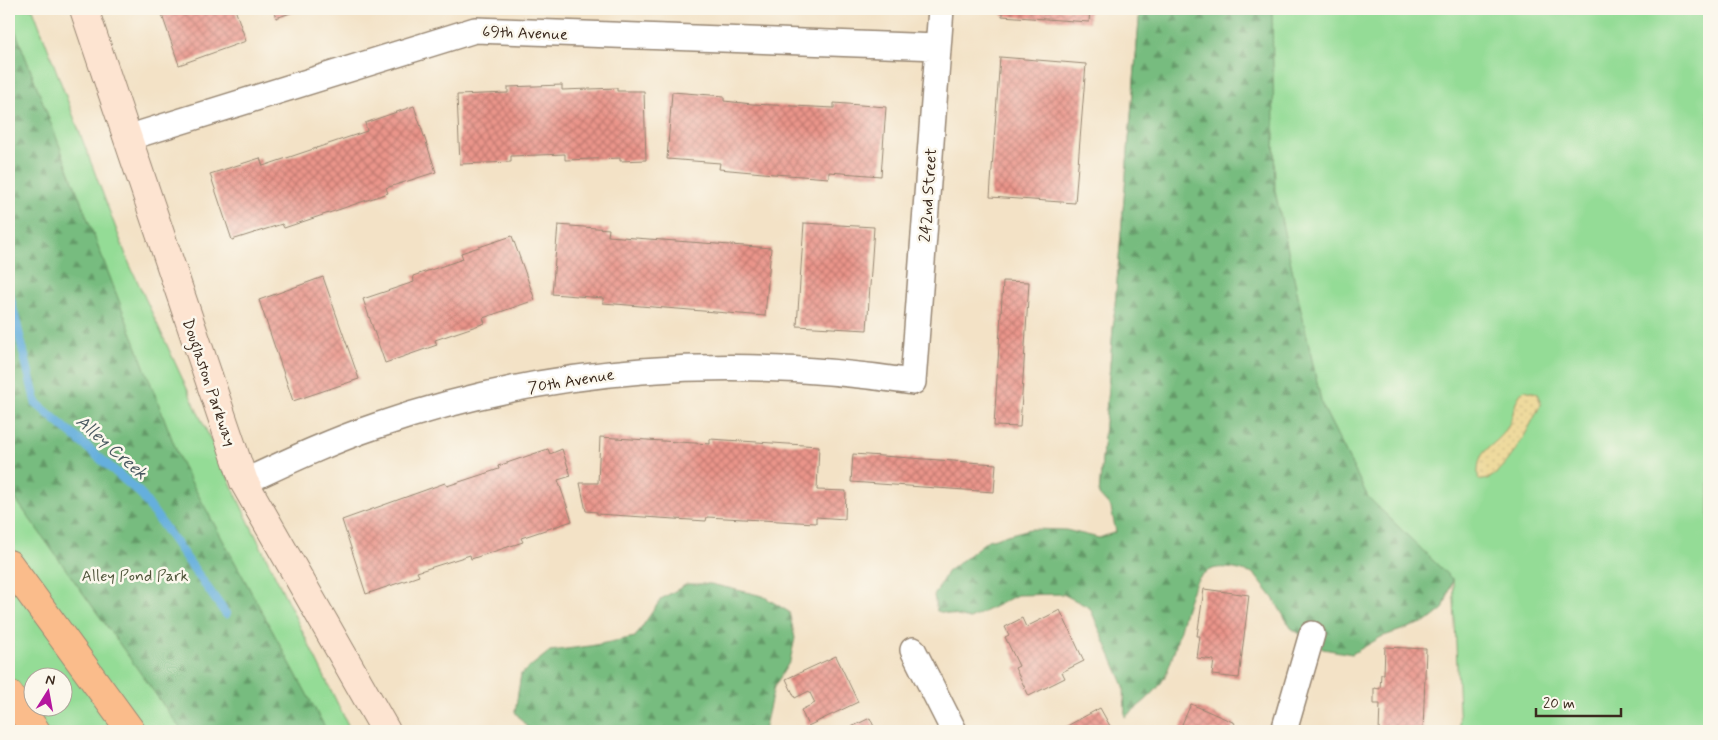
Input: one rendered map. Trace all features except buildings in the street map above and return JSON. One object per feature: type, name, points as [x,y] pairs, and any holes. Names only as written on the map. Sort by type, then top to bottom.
[{"type":"highway","points":[[9,564],[131,731]]},
{"type":"highway","points":[[9,694],[36,731]]},
{"type":"main road","name":"Douglaston Parkway","points":[[84,9],[244,482],[386,731]]},
{"type":"street","name":"242nd Street","points":[[913,382],[941,9]]},
{"type":"street","name":"69th Avenue","points":[[127,138],[475,30],[938,47]]},
{"type":"street","name":"70th Avenue","points":[[244,482],[289,460],[375,426],[434,407],[557,380],[631,370],[705,366],[779,367],[864,374],[913,382]]},
{"type":"street","points":[[1284,731],[1312,634]]},
{"type":"street","points":[[913,650],[954,731]]},
{"type":"green space","name":"Alley Pond Park","points":[[9,9],[33,9],[129,263],[244,512],[351,731],[9,731]]},
{"type":"green space","points":[[1140,9],[1709,9],[1709,731],[1460,731],[1453,579],[1099,495]]},
{"type":"green space","points":[[1140,9],[1272,9],[1275,191],[1322,405],[1368,497],[1453,580],[1443,609],[1428,621],[1381,637],[1352,654],[1323,649],[1291,628],[1273,598],[1254,574],[1228,568],[1209,570],[1196,582],[1186,608],[1172,658],[1161,683],[1149,697],[1125,717],[1124,686],[1090,608],[1063,594],[1017,595],[970,619],[937,611],[934,596],[947,572],[988,540],[1030,529],[1066,530],[1099,538],[1116,532],[1111,508],[1099,495]]},
{"type":"green space","name":"Alley Pond Park","points":[[9,14],[182,465],[327,731],[182,731],[9,490]]},
{"type":"green space","points":[[687,584],[711,584],[763,596],[789,612],[795,638],[790,661],[774,687],[764,731],[530,731],[515,712],[521,674],[550,651],[590,646],[635,637],[661,599]]},
{"type":"sand","points":[[1524,390],[1537,393],[1541,404],[1524,437],[1507,462],[1488,479],[1479,480],[1478,468],[1481,457],[1510,423],[1518,398]]},
{"type":"waterway","name":"Alley Creek","points":[[9,293],[36,403],[140,493],[226,614]]}]
